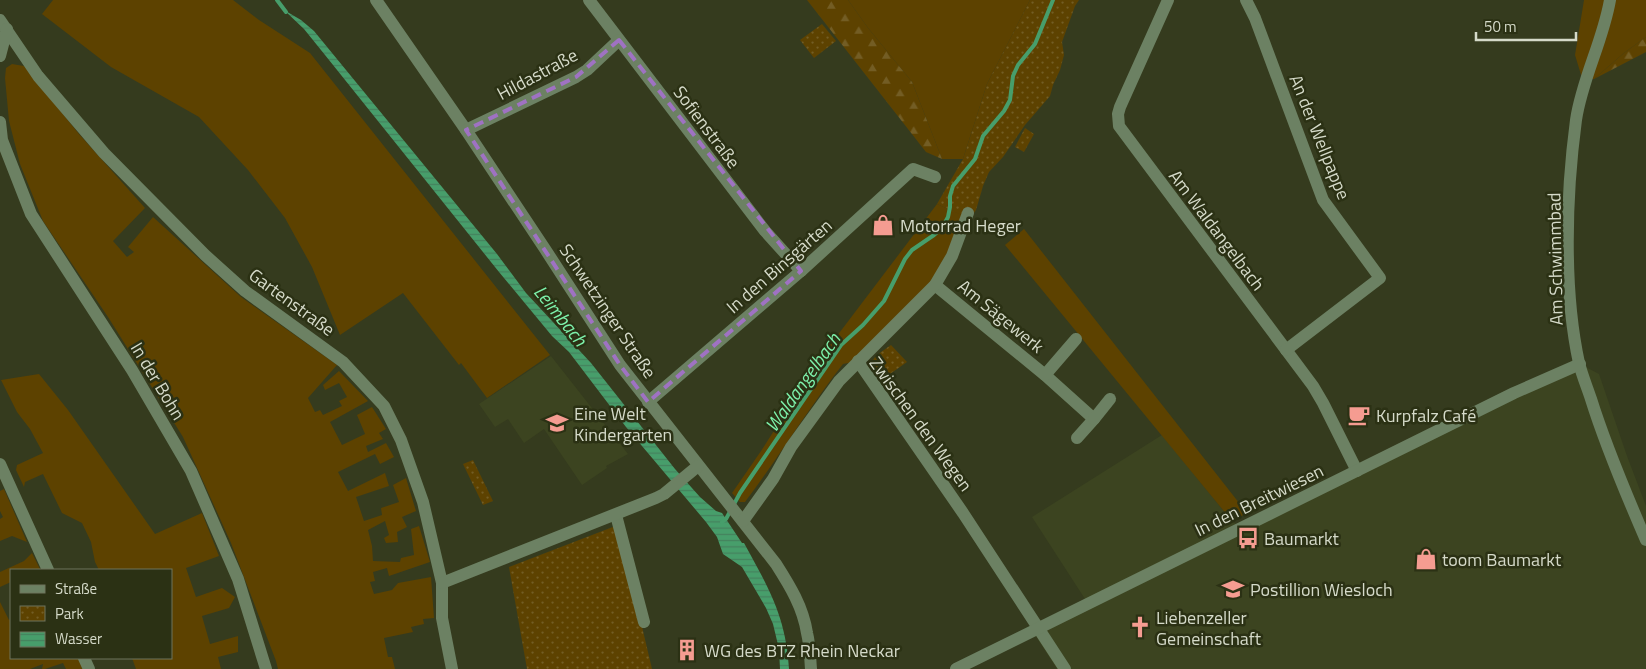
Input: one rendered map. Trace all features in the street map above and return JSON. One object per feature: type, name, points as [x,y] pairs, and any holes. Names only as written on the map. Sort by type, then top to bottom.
[{"type":"street","name":"Schwetzinger Straße","points":[[376,0],[545,248],[620,365],[776,564],[793,592],[803,616],[808,634],[810,669]]},
{"type":"street","name":"Sofienstraße","points":[[589,0],[760,224],[801,271]]},
{"type":"street","name":"Am Waldangelbach","points":[[1168,0],[1120,107],[1118,114],[1119,126],[1126,138],[1319,395],[1357,471]]},
{"type":"street","name":"An der Wellpappe","points":[[1246,0],[1256,18],[1323,200],[1380,278],[1286,350]]},
{"type":"street","name":"Am Schwimmbad","points":[[1610,0],[1576,120],[1570,178],[1569,278],[1572,320],[1580,364],[1602,432],[1646,540]]},
{"type":"street","points":[[0,56],[4,24]]},
{"type":"street","name":"Gartenstraße","points":[[4,24],[38,76],[104,153],[205,255],[245,291],[343,362],[384,406],[401,440],[423,502],[442,583],[442,618],[452,669]]},
{"type":"street","name":"Hildastraße","points":[[466,130],[576,77],[587,70],[619,40]]},
{"type":"street","name":"In der Bohn","points":[[0,122],[2,140],[31,214],[132,370],[192,472],[238,579],[266,669]]},
{"type":"street","name":"In den Binsgärten","points":[[648,402],[801,271],[913,169],[935,177]]},
{"type":"street","name":"Am Sägewerk","points":[[858,361],[935,285],[952,256],[968,213]]},
{"type":"street","name":"Am Sägewerk","points":[[935,285],[1045,375],[1094,418]]},
{"type":"street","name":"Am Sägewerk","points":[[1045,375],[1076,339]]},
{"type":"street","name":"Zwischen den Wegen","points":[[740,518],[773,479],[791,447],[839,381],[858,361],[963,513],[1064,669]]},
{"type":"street","name":"In den Breitwiesen","points":[[956,669],[1522,390],[1580,364]]},
{"type":"street","points":[[1077,438],[1110,399]]},
{"type":"street","points":[[0,464],[48,569]]},
{"type":"street","points":[[442,583],[656,498],[698,466]]},
{"type":"street","points":[[616,515],[644,622]]},
{"type":"highlighted area","points":[[619,40],[801,271],[648,402],[620,365],[466,130],[576,77]]},
{"type":"shaded area","name":"Eine Welt Kindergarten","points":[[551,356],[628,454],[606,466],[607,468],[582,485],[544,429],[524,443],[508,419],[495,427],[479,404]]},
{"type":"shaded area","points":[[1580,364],[1599,374],[1646,506],[1646,669],[1057,669],[1035,635],[1085,599],[1032,517],[1162,435],[1232,521],[1242,528]]},
{"type":"green space","points":[[53,0],[233,0],[259,20],[310,53],[550,355],[487,398],[461,363],[459,365],[403,293],[340,335],[312,267],[285,218],[248,170],[199,117],[111,67],[42,14]]},
{"type":"green space","points":[[807,0],[848,0],[912,82],[942,159],[926,152]]},
{"type":"green space","points":[[848,0],[1030,0],[987,84],[963,159],[942,159],[912,82]]},
{"type":"green space","points":[[1030,0],[1079,0],[1062,42],[1064,55],[1050,96],[1025,125],[1003,157],[989,172],[976,210],[970,219],[937,204],[963,159],[987,84]]},
{"type":"green space","points":[[1584,0],[1646,0],[1646,37],[1594,79],[1582,78],[1575,55]]},
{"type":"green space","points":[[822,24],[836,41],[814,58],[800,40]]},
{"type":"green space","points":[[1646,37],[1646,52],[1594,79],[1624,53]]},
{"type":"green space","points":[[12,64],[24,66],[79,134],[145,208],[113,241],[127,257],[134,252],[128,247],[153,217],[241,297],[337,365],[308,398],[315,412],[320,410],[323,415],[342,406],[339,401],[347,397],[339,383],[325,390],[323,385],[339,371],[368,401],[330,422],[342,445],[365,434],[357,415],[372,407],[386,429],[379,433],[383,439],[366,446],[368,452],[386,443],[394,457],[380,464],[375,454],[338,472],[348,491],[385,473],[389,486],[356,497],[364,521],[382,515],[381,508],[399,502],[393,485],[406,478],[416,511],[402,517],[407,527],[397,532],[398,542],[386,543],[384,538],[389,535],[385,521],[368,530],[373,561],[400,562],[401,558],[414,555],[411,529],[419,526],[430,562],[389,576],[387,568],[373,572],[375,581],[370,582],[374,594],[392,590],[398,583],[431,577],[434,618],[423,619],[424,624],[411,627],[413,632],[384,638],[388,657],[392,657],[395,669],[278,669],[231,543],[183,437],[108,317],[43,221],[20,164],[9,121],[5,78],[6,68]]},
{"type":"green space","points":[[1025,128],[1034,134],[1024,152],[1015,147]]},
{"type":"green space","points":[[937,204],[967,217],[935,285],[858,361],[843,364],[745,502],[740,502],[732,493],[821,357]]},
{"type":"green space","points":[[1024,229],[1247,513],[1232,521],[1005,245]]},
{"type":"green space","points":[[891,345],[907,362],[880,381],[873,368],[873,360]]},
{"type":"green space","points":[[39,374],[68,410],[155,534],[202,513],[219,556],[186,568],[196,597],[222,588],[235,597],[229,608],[202,616],[210,644],[238,636],[238,652],[218,657],[221,669],[136,669],[132,659],[172,659],[172,569],[98,569],[91,542],[82,523],[62,513],[43,474],[25,482],[24,487],[16,470],[17,465],[43,453],[30,429],[17,412],[1,380]]},
{"type":"green space","points":[[473,460],[493,501],[483,505],[463,464]]},
{"type":"green space","points":[[4,489],[27,542],[12,536],[0,541],[0,519],[3,517],[0,511],[0,491]]},
{"type":"green space","points":[[618,525],[652,669],[527,669],[509,567]]},
{"type":"green space","points":[[32,553],[40,569],[10,569],[10,582],[0,587],[0,572],[24,561]]},
{"type":"green space","points":[[0,602],[10,620],[10,659],[79,659],[83,669],[66,669],[63,663],[45,669],[42,669],[43,664],[30,669],[0,669]]},
{"type":"water","points":[[284,10],[301,20],[314,31],[497,254],[526,293],[591,363],[675,469],[700,497],[716,511],[722,513],[742,543],[744,543],[768,588],[780,617],[789,669],[780,669],[779,649],[773,624],[742,567],[723,554],[717,537],[706,522],[626,427],[569,352],[552,336],[499,272],[304,29]]},
{"type":"waterway","name":"Leimbach","points":[[277,0],[286,12]]},
{"type":"waterway","name":"Waldangelbach","points":[[722,522],[726,519],[740,493],[841,345],[863,325],[884,301],[905,259],[912,250],[942,228],[948,217],[953,186],[975,159],[983,136],[1004,111],[1010,100],[1013,76],[1018,65],[1035,44],[1053,0]]},
{"type":"place","name":"Motorrad Heger","points":[[883,225]]},
{"type":"place","name":"Kurpfalz Café","points":[[1359,415]]},
{"type":"place","name":"Eine Welt Kindergarten","points":[[557,423]]},
{"type":"place","name":"Baumarkt","points":[[1248,538]]},
{"type":"place","name":"toom Baumarkt","points":[[1426,559]]},
{"type":"place","name":"Postillion Wiesloch","points":[[1233,589]]},
{"type":"place","name":"Liebenzeller Gemeinschaft","points":[[1140,627]]},
{"type":"place","name":"WG des BTZ Rhein Neckar","points":[[687,650]]}]
